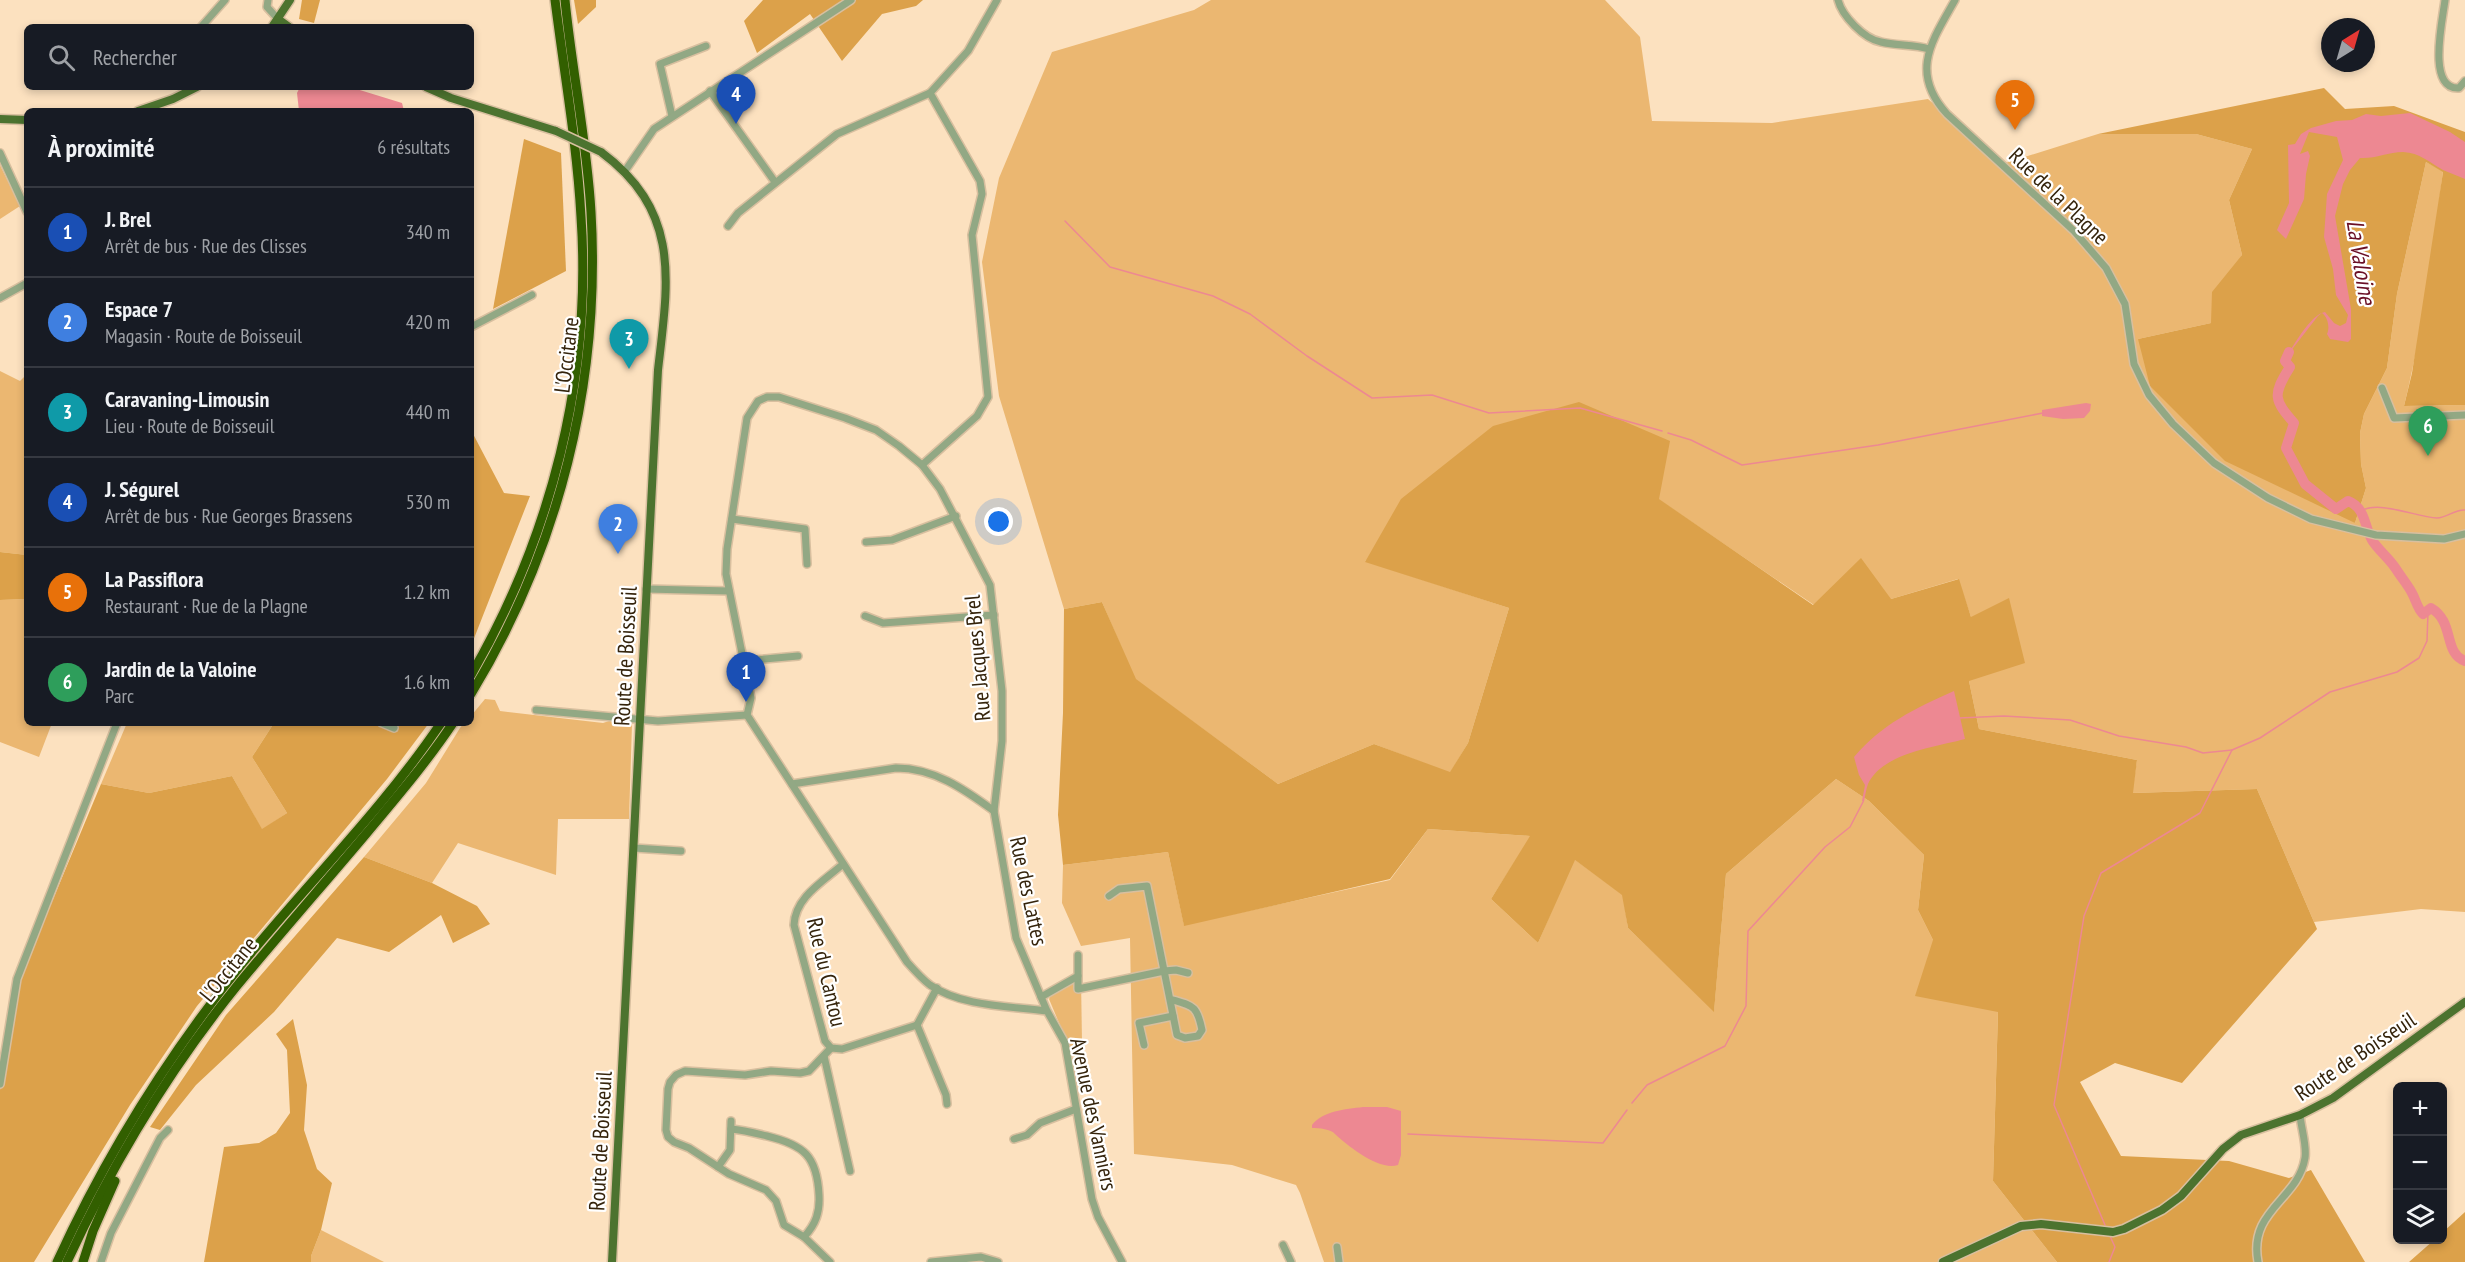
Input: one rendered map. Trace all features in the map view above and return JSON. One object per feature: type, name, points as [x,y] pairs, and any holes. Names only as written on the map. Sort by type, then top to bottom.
[{"type":"highway","name":"L'Occitane","points":[[474,669],[507,607],[537,533],[560,457],[575,379],[582,294],[581,218],[555,0]]},
{"type":"highway","name":"L'Occitane","points":[[474,689],[513,619],[540,556],[568,465],[587,366],[592,299],[591,212],[565,0]]},
{"type":"highway","name":"L'Occitane","points":[[57,1262],[87,1199],[129,1123],[180,1047],[242,964],[383,799],[439,726]]},
{"type":"highway","name":"L'Occitane","points":[[68,1262],[122,1155],[185,1056],[235,989],[409,783],[451,726]]},
{"type":"highway","points":[[83,1262],[104,1205],[131,1148],[135,1134]]},
{"type":"main road","points":[[274,24],[290,0]]},
{"type":"main road","points":[[278,19],[285,24]]},
{"type":"main road","points":[[147,108],[191,90]]},
{"type":"main road","name":"Route de Boisseuil","points":[[433,90],[451,98],[556,131],[601,152],[625,171],[639,188],[654,213],[663,240],[666,269],[646,589],[612,1262]]},
{"type":"main road","points":[[0,119],[24,120]]},
{"type":"main road","name":"Route de Boisseuil","points":[[1943,1262],[2021,1226],[2041,1224],[2113,1232],[2124,1229],[2162,1210],[2181,1196],[2223,1149],[2241,1135],[2300,1115],[2333,1098],[2465,1002]]},
{"type":"street","points":[[204,24],[225,0]]},
{"type":"street","points":[[268,0],[267,7],[278,19]]},
{"type":"street","points":[[625,171],[648,136],[672,116],[851,0]]},
{"type":"street","points":[[728,226],[738,213],[837,134],[930,93],[968,51],[998,0]]},
{"type":"street","points":[[1838,0],[1844,14],[1852,23],[1879,42],[1929,49]]},
{"type":"street","name":"Rue de la Plagne","points":[[1955,0],[1929,49],[1926,63],[1930,89],[1940,105],[2074,231],[2106,268],[2125,304],[2134,364],[2149,395],[2173,424],[2214,463],[2268,498],[2311,519],[2376,535],[2444,539],[2465,534]]},
{"type":"street","points":[[2445,0],[2439,52],[2440,70],[2445,82],[2452,88],[2459,88],[2465,81]]},
{"type":"street","points":[[672,116],[660,64],[706,46]]},
{"type":"street","points":[[710,91],[775,182]]},
{"type":"street","points":[[922,465],[977,416],[988,397],[972,235],[982,194],[980,181],[930,93]]},
{"type":"street","points":[[0,153],[24,205]]},
{"type":"street","points":[[0,298],[24,285]]},
{"type":"street","points":[[474,325],[532,295]]},
{"type":"street","points":[[2382,388],[2394,418],[2465,415]]},
{"type":"street","name":"Rue Jacques Brel","points":[[747,716],[751,698],[729,591],[727,557],[747,418],[758,401],[767,397],[779,397],[876,430],[922,465],[956,516],[990,585],[994,615],[1002,691],[1002,741],[994,811]]},
{"type":"street","points":[[866,542],[892,540],[956,516]]},
{"type":"street","points":[[732,519],[805,529],[807,564]]},
{"type":"street","points":[[646,589],[729,591]]},
{"type":"street","points":[[865,616],[883,623],[994,615]]},
{"type":"street","points":[[744,661],[798,656]]},
{"type":"street","points":[[536,710],[658,721],[747,716],[907,962],[919,975],[937,988],[964,999],[1047,1011]]},
{"type":"street","points":[[0,1084],[17,979],[116,726]]},
{"type":"street","points":[[389,726],[394,728]]},
{"type":"street","points":[[792,784],[896,768],[911,768],[926,771],[946,780],[994,811]]},
{"type":"street","name":"Rue des Lattes","points":[[994,811],[1016,938],[1047,1011]]},
{"type":"street","points":[[634,848],[681,851]]},
{"type":"street","name":"Rue du Cantou","points":[[843,864],[802,900],[794,913],[794,925],[825,1041],[831,1048],[842,1049],[917,1025]]},
{"type":"street","points":[[1109,896],[1119,889],[1147,886],[1177,1035],[1185,1038],[1198,1036],[1202,1030],[1199,1012],[1193,1006],[1170,999]]},
{"type":"street","points":[[1078,955],[1078,989],[1164,971],[1176,970],[1188,973]]},
{"type":"street","points":[[1041,997],[1078,976]]},
{"type":"street","points":[[937,988],[917,1025],[946,1095],[947,1104]]},
{"type":"street","name":"Avenue des Vanniers","points":[[1047,1011],[1065,1043],[1092,1199],[1098,1217],[1122,1262]]},
{"type":"street","points":[[1144,1045],[1139,1023],[1173,1016]]},
{"type":"street","points":[[830,1262],[804,1237],[784,1225],[776,1201],[766,1190],[729,1174],[668,1137],[666,1130],[668,1089],[676,1075],[685,1071],[745,1075],[771,1071],[800,1073],[809,1071],[831,1048]]},
{"type":"street","points":[[824,1056],[850,1171]]},
{"type":"street","points":[[1014,1139],[1027,1135],[1040,1124],[1076,1109]]},
{"type":"street","points":[[2258,1262],[2256,1253],[2260,1228],[2268,1214],[2295,1183],[2305,1157],[2300,1115]]},
{"type":"street","points":[[718,1167],[730,1150],[731,1125],[786,1140],[804,1151],[818,1177],[819,1204],[813,1227],[804,1237]]},
{"type":"street","points":[[101,1262],[111,1233],[160,1138],[168,1130]]},
{"type":"street","points":[[1283,1245],[1291,1262]]},
{"type":"street","points":[[1337,1247],[1338,1262]]},
{"type":"street","points":[[932,1262],[981,1257],[998,1262]]},
{"type":"shaded area","points":[[302,0],[320,0],[314,23],[299,19]]},
{"type":"shaded area","points":[[574,0],[596,0],[596,7],[578,24]]},
{"type":"shaded area","points":[[763,0],[923,0],[916,6],[882,14],[842,61],[810,14],[757,53],[744,21]]},
{"type":"shaded area","points":[[1211,0],[1605,0],[1640,37],[1652,121],[1772,123],[1928,99],[2002,164],[2098,134],[2196,134],[2252,149],[2229,200],[2242,255],[2211,323],[2138,339],[2355,523],[2366,488],[2361,464],[2360,433],[2364,414],[2387,368],[2397,294],[2426,162],[2443,171],[2422,319],[2404,406],[2465,405],[2465,912],[2421,909],[2314,922],[2257,789],[2132,793],[2137,760],[1979,729],[1969,681],[1971,617],[1958,579],[1891,599],[1814,605],[1658,499],[1365,561],[1509,608],[1468,743],[1450,773],[1374,744],[1278,784],[1135,679],[1102,602],[1064,609],[999,396],[982,262],[999,178],[1052,52],[1194,10]]},
{"type":"shaded area","points":[[2324,88],[2345,109],[2394,106],[2465,132],[2465,405],[2404,406],[2412,373],[2443,172],[2426,162],[2397,294],[2387,368],[2364,414],[2360,433],[2361,464],[2366,488],[2355,523],[2225,461],[2150,386],[2138,339],[2211,323],[2212,292],[2242,255],[2229,200],[2252,149],[2196,134],[2098,134]]},
{"type":"shaded area","points":[[298,90],[360,90],[402,103],[403,108],[299,108]]},
{"type":"shaded area","points":[[2410,113],[2450,132],[2465,142],[2465,179],[2409,153],[2397,152],[2360,158],[2350,170],[2343,184],[2335,216],[2351,309],[2351,339],[2348,342],[2330,339],[2327,334],[2327,320],[2322,313],[2325,312],[2334,323],[2340,326],[2346,323],[2348,315],[2336,295],[2333,269],[2324,237],[2327,194],[2343,160],[2337,137],[2309,132],[2300,154],[2308,151],[2310,156],[2304,199],[2286,239],[2277,230],[2289,203],[2288,145],[2295,144],[2301,134],[2311,128],[2336,121],[2352,120],[2366,114],[2381,116]]},
{"type":"shaded area","points":[[524,139],[561,153],[566,271],[493,309]]},
{"type":"shaded area","points":[[0,165],[20,206],[0,219]]},
{"type":"shaded area","points":[[2322,313],[2290,352],[2288,359],[2294,366],[2279,393],[2280,404],[2298,423],[2289,448],[2305,480],[2335,507],[2348,497],[2358,502],[2356,503],[2370,523],[2352,502],[2348,501],[2336,509],[2305,484],[2286,448],[2294,423],[2282,408],[2279,403],[2278,391],[2290,367],[2286,358],[2308,324],[2314,318]]},
{"type":"shaded area","points":[[0,371],[20,381],[24,377],[24,555],[0,552]]},
{"type":"shaded area","points":[[1579,402],[1670,441],[1659,499],[1813,605],[1861,558],[1891,599],[1959,579],[1971,617],[2009,598],[2025,663],[1969,681],[1979,729],[2137,760],[2133,793],[2257,789],[2317,929],[2182,1083],[2115,1063],[2080,1082],[2121,1156],[2229,1161],[2289,1178],[2311,1170],[2365,1262],[2057,1262],[1993,1181],[1998,1012],[1915,996],[1933,940],[1918,910],[1924,855],[1869,801],[1836,779],[1726,874],[1714,1012],[1628,928],[1622,895],[1575,860],[1538,943],[1491,899],[1530,836],[1428,829],[1390,879],[1184,926],[1168,852],[1063,865],[1058,815],[1063,713],[1064,609],[1102,602],[1136,679],[1278,784],[1374,744],[1450,772],[1468,743],[1509,608],[1365,562],[1401,499],[1493,426]]},
{"type":"shaded area","points":[[2091,404],[2090,411],[2084,418],[2063,419],[2042,416],[2042,410]]},
{"type":"shaded area","points":[[474,436],[504,493],[530,496],[474,638]]},
{"type":"shaded area","points":[[2377,540],[2383,553],[2397,564],[2410,588],[2416,592],[2421,609],[2425,610],[2432,606],[2443,614],[2448,624],[2453,648],[2443,621],[2431,609],[2423,614],[2396,568],[2383,556],[2373,541]]},
{"type":"shaded area","points":[[0,552],[24,555],[24,599],[0,600]]},
{"type":"shaded area","points":[[24,599],[24,726],[51,726],[39,757],[0,742],[0,600]]},
{"type":"shaded area","points":[[1954,691],[1965,739],[1911,753],[1885,765],[1875,773],[1868,784],[1864,802],[1862,801],[1865,785],[1859,775],[1854,757],[1864,746],[1900,718]]},
{"type":"shaded area","points":[[485,699],[495,700],[500,711],[603,723],[615,719],[632,724],[629,819],[558,819],[556,875],[458,843],[432,883],[364,857],[426,783],[462,726],[474,726],[474,712]]},
{"type":"shaded area","points":[[126,726],[272,726],[252,757],[287,813],[262,830],[232,776],[149,793],[101,784]]},
{"type":"shaded area","points":[[272,726],[427,726],[387,779],[197,1006],[130,1105],[34,1262],[0,1262],[0,1090],[21,976],[101,784],[149,793],[232,776],[262,829],[287,813],[252,757]]},
{"type":"shaded area","points":[[1836,779],[1869,801],[1924,855],[1918,910],[1933,940],[1998,1011],[1993,1181],[2057,1262],[1324,1262],[1296,1185],[1232,1165],[1134,1154],[1130,938],[1081,946],[1062,903],[1063,865],[1168,852],[1184,925],[1390,880],[1428,829],[1531,836],[1491,899],[1538,943],[1574,859],[1623,895],[1628,928],[1714,1011],[1726,874]]},
{"type":"shaded area","points":[[364,857],[432,883],[477,906],[490,924],[453,943],[441,915],[389,952],[337,938],[274,1012],[196,1085],[160,1130],[150,1127],[226,1015]]},
{"type":"shaded area","points":[[1081,979],[1082,1042],[1070,1049],[1049,999],[1052,993]]},
{"type":"shaded area","points":[[293,1019],[307,1085],[304,1130],[317,1169],[332,1183],[311,1262],[204,1262],[224,1147],[259,1143],[276,1133],[290,1113],[287,1050],[276,1034]]},
{"type":"shaded area","points":[[1363,1107],[1387,1107],[1401,1111],[1401,1155],[1398,1165],[1390,1166],[1373,1161],[1356,1151],[1333,1132],[1312,1128],[1317,1120],[1328,1114]]},
{"type":"shaded area","points":[[2465,1212],[2465,1262],[2409,1262],[2429,1244],[2447,1244],[2447,1228]]},
{"type":"shaded area","points":[[321,1230],[384,1262],[311,1262]]},
{"type":"waterway","points":[[1065,221],[1110,267],[1213,296],[1250,314],[1307,356],[1372,398],[1432,395],[1489,413],[1580,408],[1662,431]]},
{"type":"waterway","name":"La Valoine","points":[[2289,352],[2285,361],[2290,367],[2280,384],[2278,397],[2282,408],[2294,423],[2286,448],[2305,484],[2336,509],[2348,501],[2358,508],[2372,540],[2406,584],[2421,612],[2423,614],[2431,608],[2438,614],[2447,629],[2454,651],[2465,661]]},
{"type":"waterway","points":[[1668,433],[1691,440],[1742,465],[1878,445],[2043,413]]},
{"type":"waterway","points":[[2361,511],[2378,507],[2437,518],[2465,510]]},
{"type":"waterway","points":[[2105,1225],[2054,1105],[2084,916],[2101,873],[2200,813],[2232,750],[2260,738],[2330,692],[2397,672],[2419,658],[2427,641],[2428,612]]},
{"type":"waterway","points":[[1959,718],[2004,716],[2070,720],[2119,736],[2186,747],[2203,753],[2232,750]]},
{"type":"waterway","points":[[1632,1103],[1647,1085],[1725,1046],[1746,1006],[1748,931],[1825,847],[1850,827],[1863,802]]},
{"type":"waterway","points":[[1408,1134],[1603,1143],[1627,1110]]},
{"type":"waterway","points":[[2109,1262],[2115,1247],[2110,1236]]},
{"type":"place","name":"J. Ségurel","points":[[736,124]]},
{"type":"place","name":"La Passiflora","points":[[2015,130]]},
{"type":"place","name":"Caravaning-Limousin","points":[[629,369]]},
{"type":"place","name":"Jardin de la Valoine","points":[[2428,456]]},
{"type":"place","name":"Espace 7","points":[[618,554]]},
{"type":"place","name":"J. Brel","points":[[746,702]]}]
